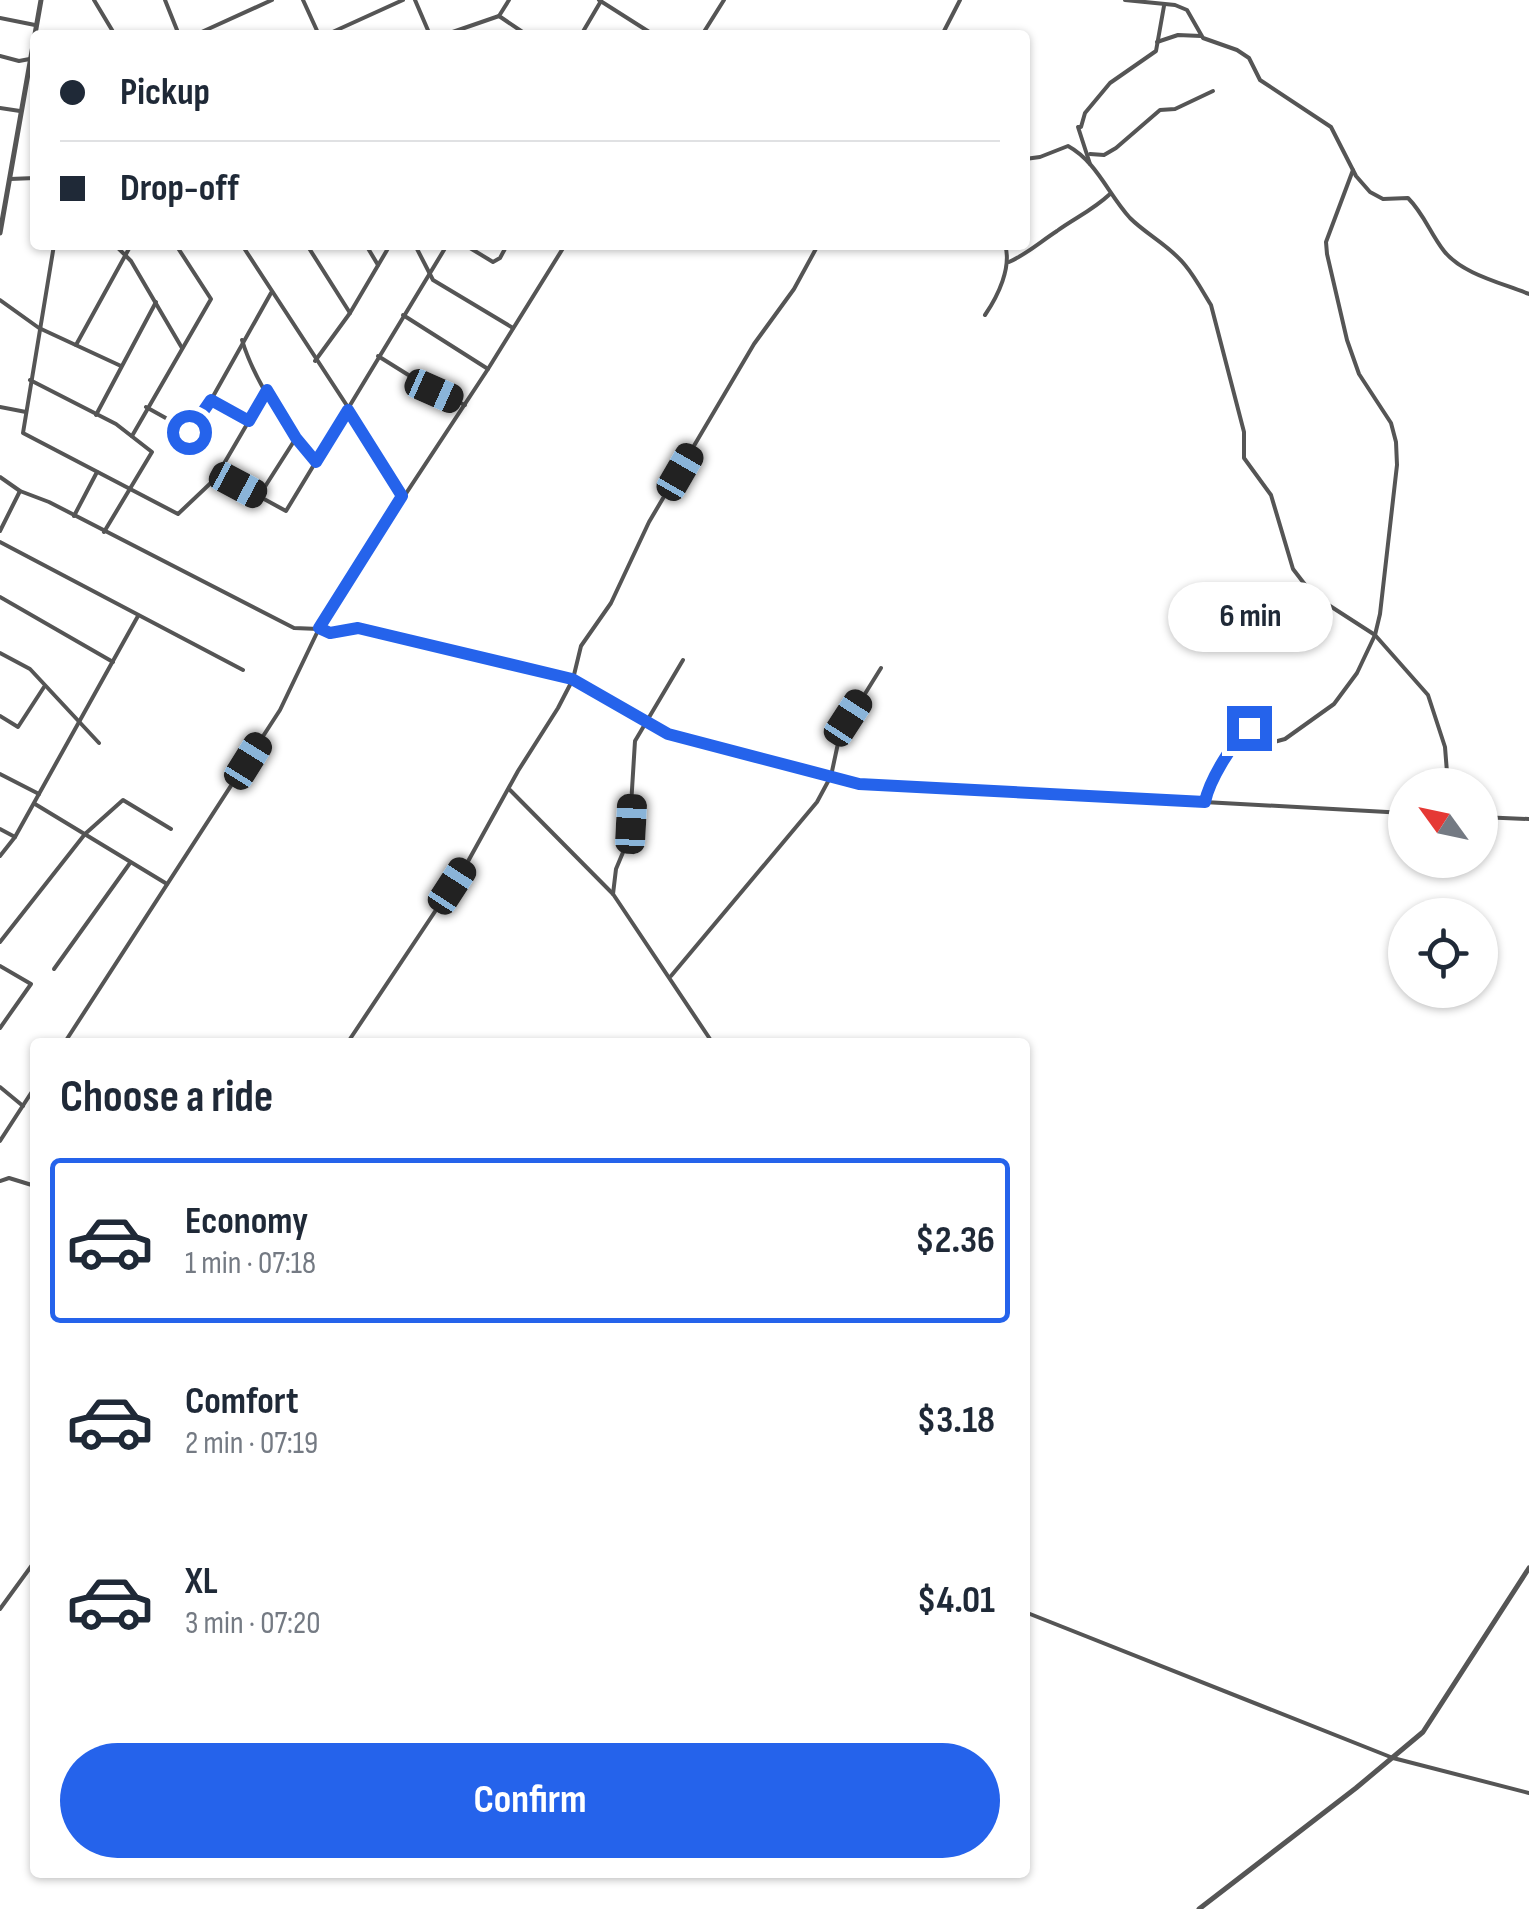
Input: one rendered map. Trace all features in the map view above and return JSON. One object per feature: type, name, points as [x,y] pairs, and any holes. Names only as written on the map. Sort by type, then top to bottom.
[{"type":"street","points":[[36,30],[41,0]]},
{"type":"street","points":[[94,0],[112,30]]},
{"type":"street","points":[[166,0],[177,30]]},
{"type":"street","points":[[206,30],[272,0]]},
{"type":"street","points":[[303,0],[317,30]]},
{"type":"street","points":[[337,30],[403,0]]},
{"type":"street","points":[[415,0],[428,30]]},
{"type":"street","points":[[458,30],[499,16],[509,0]]},
{"type":"street","points":[[584,30],[600,0],[646,30]]},
{"type":"street","points":[[613,8],[618,0]]},
{"type":"street","points":[[705,30],[724,0]]},
{"type":"street","points":[[945,30],[960,0]]},
{"type":"street","points":[[1125,0],[1175,5],[1187,10],[1201,36]]},
{"type":"street","points":[[1090,164],[1078,127],[1110,83],[1150,57],[1164,6]]},
{"type":"street","points":[[499,16],[519,30]]},
{"type":"street","points":[[0,18],[36,25]]},
{"type":"street","points":[[1157,42],[1178,35],[1201,36],[1249,58],[1260,80],[1332,127],[1353,170],[1370,192],[1383,198],[1408,198],[1420,209],[1445,253],[1456,262],[1529,294]]},
{"type":"street","points":[[0,56],[30,59]]},
{"type":"street","points":[[0,233],[30,73]]},
{"type":"street","points":[[1076,151],[1104,155],[1160,110],[1175,109],[1213,91]]},
{"type":"street","points":[[0,108],[22,112]]},
{"type":"street","points":[[1030,158],[1068,146],[1076,151],[1138,225],[1186,265],[1211,305],[1244,432],[1244,458],[1271,495],[1293,569],[1313,595],[1374,635],[1428,694],[1445,748],[1447,768]]},
{"type":"street","points":[[1205,802],[1236,738],[1249,728],[1274,742],[1285,739],[1334,704],[1357,673],[1380,614],[1397,465],[1396,442],[1391,423],[1359,374],[1326,254],[1326,242],[1353,170]]},
{"type":"street","points":[[10,179],[30,178]]},
{"type":"street","points":[[1008,262],[1026,255],[1091,212],[1110,194]]},
{"type":"street","points":[[53,250],[23,433],[178,514],[218,474],[267,390]]},
{"type":"street","points":[[120,250],[182,348]]},
{"type":"street","points":[[76,346],[128,250]]},
{"type":"street","points":[[132,436],[212,298],[179,250]]},
{"type":"street","points":[[245,250],[402,496]]},
{"type":"street","points":[[310,250],[350,312]]},
{"type":"street","points":[[369,250],[378,265]]},
{"type":"street","points":[[315,360],[387,250]]},
{"type":"street","points":[[417,250],[428,275],[513,328]]},
{"type":"street","points":[[218,474],[286,510],[444,250]]},
{"type":"street","points":[[473,250],[493,262],[504,250]]},
{"type":"street","points":[[68,1038],[280,710],[319,628],[562,250]]},
{"type":"street","points":[[351,1038],[466,865],[572,679],[581,646],[611,603],[650,522],[754,344],[815,250]]},
{"type":"street","points":[[985,315],[996,299],[1008,262],[1006,250]]},
{"type":"street","points":[[146,407],[189,432],[270,293]]},
{"type":"street","points":[[0,300],[39,328],[121,366]]},
{"type":"street","points":[[96,415],[156,302]]},
{"type":"street","points":[[404,315],[488,369]]},
{"type":"street","points":[[242,340],[246,354],[296,438],[316,462]]},
{"type":"street","points":[[378,356],[434,391],[465,405]]},
{"type":"street","points":[[30,380],[132,436],[152,452],[104,532]]},
{"type":"street","points":[[211,400],[249,421]]},
{"type":"street","points":[[0,407],[26,412]]},
{"type":"street","points":[[259,496],[296,438]]},
{"type":"street","points":[[74,517],[97,472]]},
{"type":"street","points":[[0,476],[20,491],[49,502],[294,628],[319,628],[330,633],[358,628],[572,679],[668,734],[859,784],[1388,812]]},
{"type":"street","points":[[0,531],[20,491]]},
{"type":"street","points":[[0,542],[243,670]]},
{"type":"street","points":[[0,597],[113,662]]},
{"type":"street","points":[[0,856],[34,804],[138,616]]},
{"type":"street","points":[[0,653],[30,669],[99,742]]},
{"type":"street","points":[[613,894],[612,881],[629,838],[635,741],[683,660]]},
{"type":"street","points":[[671,976],[817,802],[831,776],[840,734],[880,668]]},
{"type":"street","points":[[0,716],[18,728],[44,687]]},
{"type":"street","points":[[0,774],[39,794]]},
{"type":"street","points":[[509,789],[613,894],[710,1038]]},
{"type":"street","points":[[0,942],[85,834],[123,800],[171,829]]},
{"type":"street","points":[[34,804],[168,884]]},
{"type":"street","points":[[1498,818],[1529,820]]},
{"type":"street","points":[[0,829],[14,837]]},
{"type":"street","points":[[54,969],[130,863]]},
{"type":"street","points":[[0,966],[31,984],[0,1028]]},
{"type":"street","points":[[0,1087],[23,1106]]},
{"type":"street","points":[[0,1140],[30,1095]]},
{"type":"street","points":[[0,1181],[9,1178],[30,1184]]},
{"type":"street","points":[[0,1609],[30,1568]]},
{"type":"street","points":[[1198,1909],[1423,1732],[1529,1568]]},
{"type":"street","points":[[1030,1614],[1393,1758],[1529,1793]]},
{"type":"route","points":[[189,432],[211,400],[249,421],[267,390],[296,438],[316,462],[348,410],[402,496],[319,628],[330,633],[358,628],[412,644],[572,679],[668,734],[859,784],[1205,802],[1236,738],[1249,728]]}]
